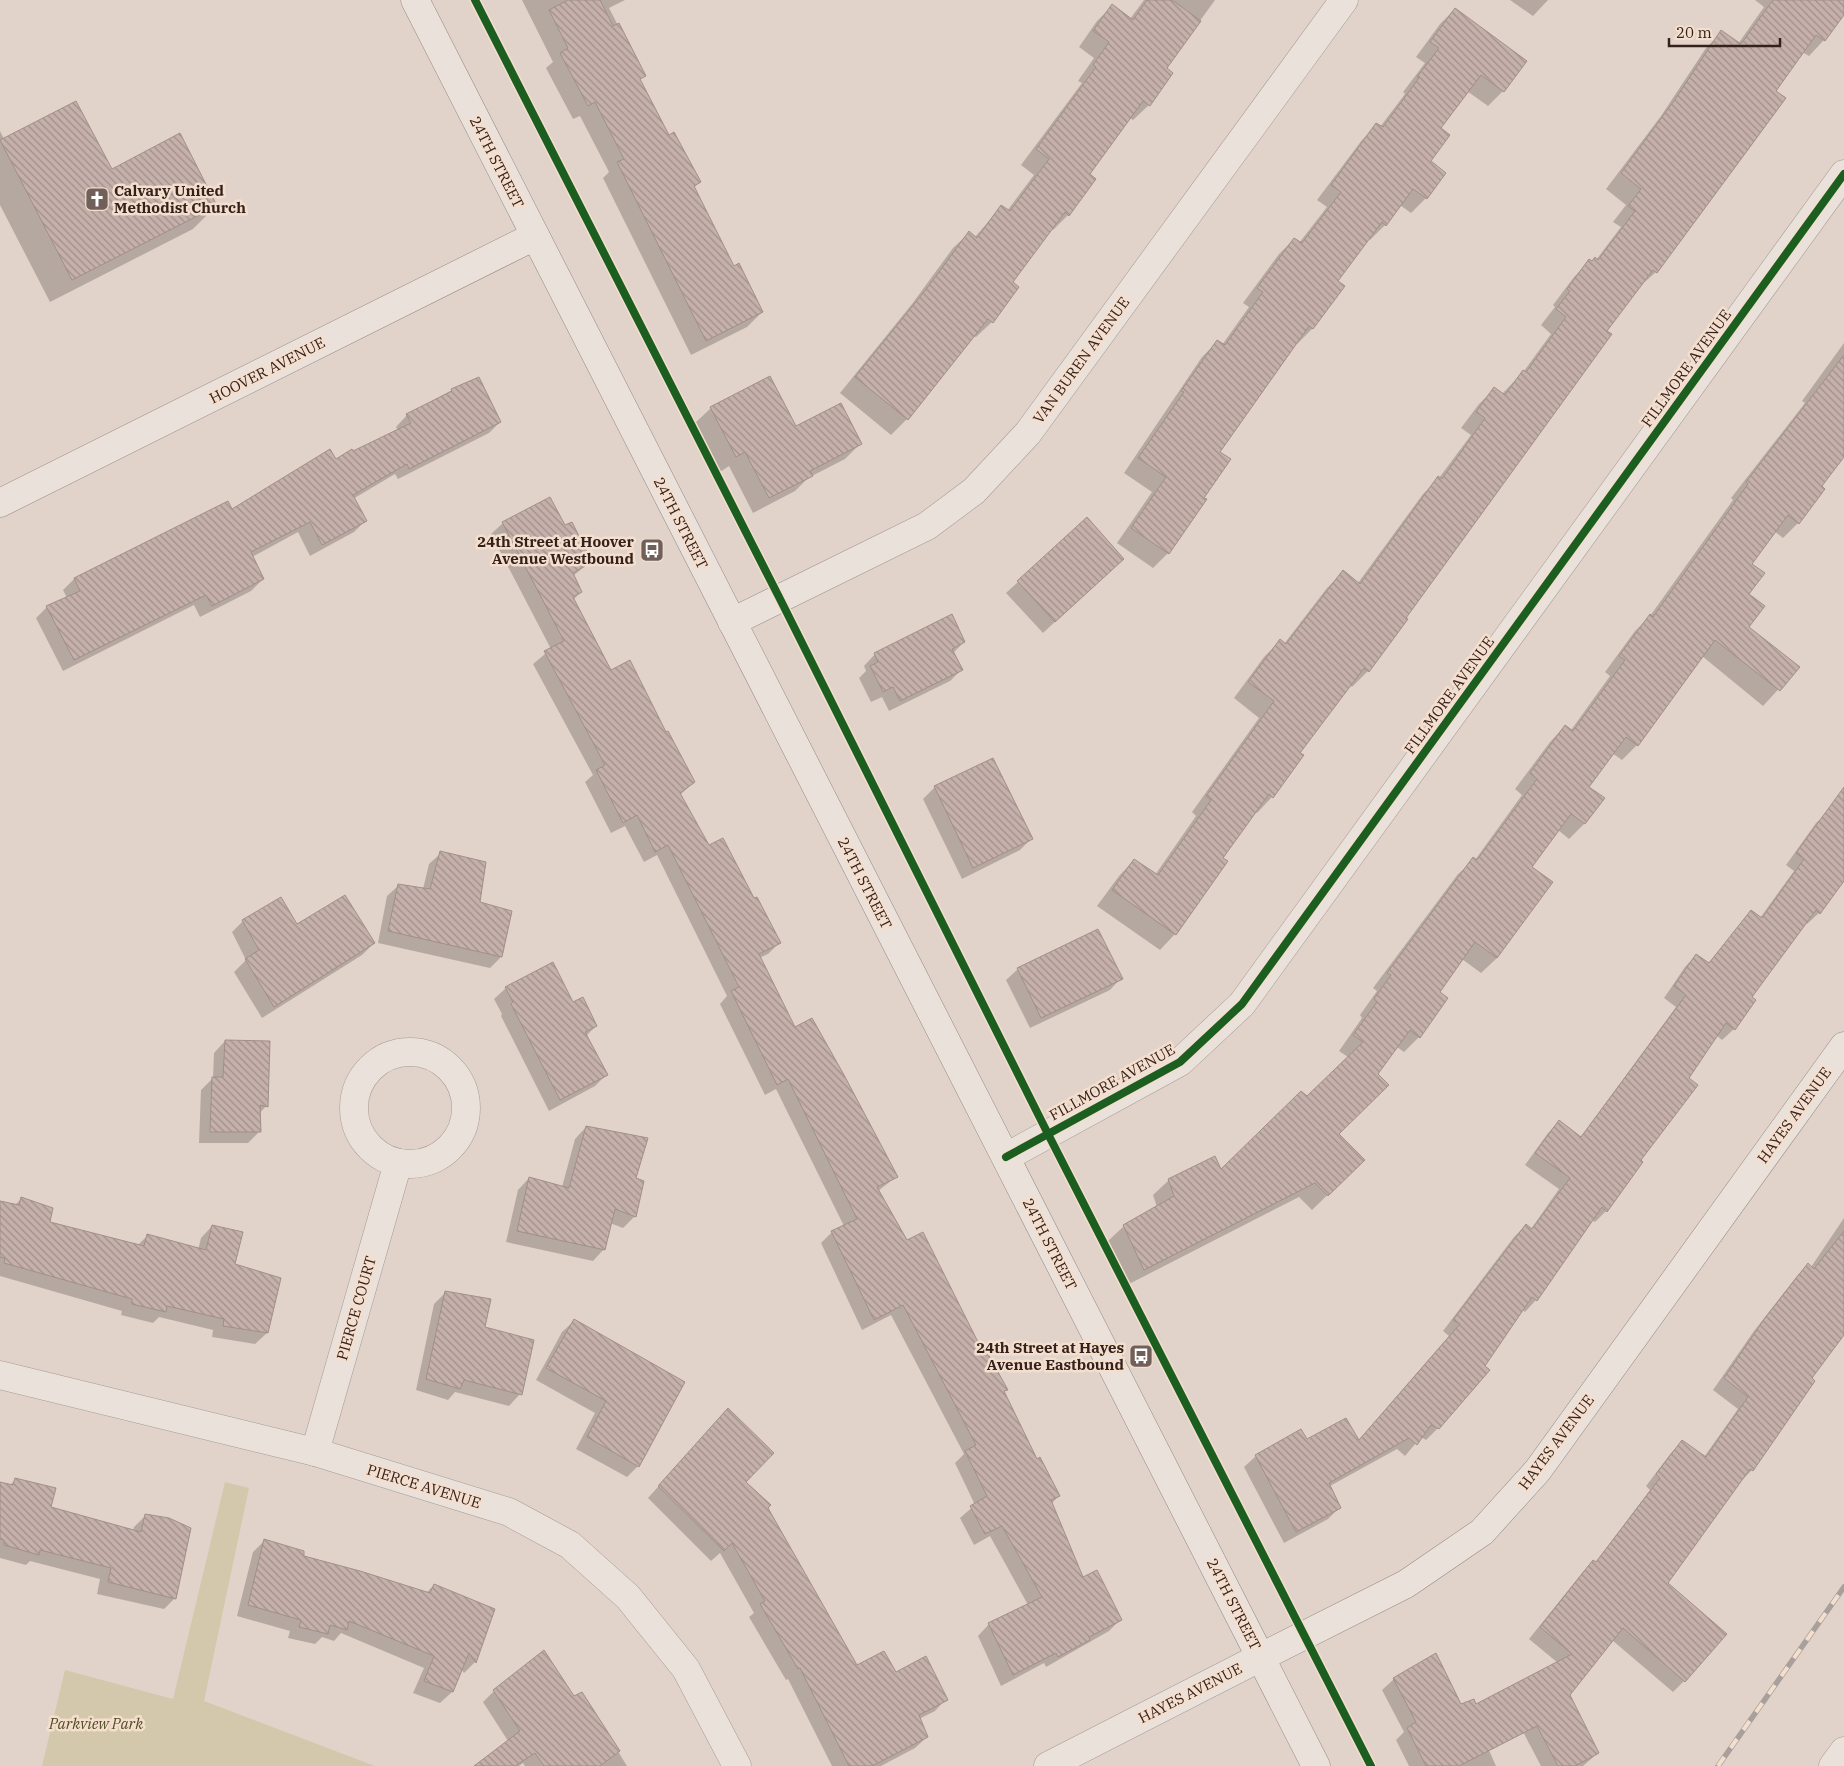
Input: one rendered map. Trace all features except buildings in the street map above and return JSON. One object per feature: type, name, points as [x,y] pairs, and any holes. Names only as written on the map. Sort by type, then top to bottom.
[{"type":"street","name":"24TH STREET","points":[[415,0],[1316,1766]]},
{"type":"street","name":"VAN BUREN AVENUE","points":[[732,622],[927,526],[974,491],[1028,433],[1344,0]]},
{"type":"street","name":"FILLMORE AVENUE","points":[[1006,1157],[1180,1062],[1242,1004],[1844,174]]},
{"type":"street","name":"HOOVER AVENUE","points":[[0,503],[535,236]]},
{"type":"street","name":"HAYES AVENUE","points":[[1048,1766],[1406,1584],[1482,1532],[1538,1470],[1844,1046]]},
{"type":"street","points":[[422,1052],[448,1066],[464,1091],[466,1120],[451,1146],[427,1162],[398,1163],[371,1150],[356,1125],[354,1095],[368,1069],[385,1058],[393,1053],[422,1052]]},
{"type":"street","name":"PIERCE COURT","points":[[315,1452],[398,1163]]},
{"type":"street","name":"PIERCE AVENUE","points":[[0,1375],[315,1452],[509,1512],[570,1545],[628,1597],[686,1669],[737,1766]]},
{"type":"street","points":[[1833,1766],[1844,1751]]},
{"type":"green space","name":"Parkview Park","points":[[225,1482],[249,1488],[204,1701],[375,1766],[42,1766],[65,1670],[173,1699]]},
{"type":"railway","points":[[1718,1766],[1844,1587]]},
{"type":"cycle path","points":[[475,0],[780,599],[1048,1134],[1371,1766]]},
{"type":"cycle path","points":[[1006,1157],[1180,1062],[1242,1004],[1844,174]]},
{"type":"place","name":"Calvary United Methodist Church","points":[[97,199]]},
{"type":"place","name":"24th Street at Hoover Avenue Westbound","points":[[652,550]]},
{"type":"place","name":"24th Street at Hayes Avenue Eastbound","points":[[1141,1356]]}]
